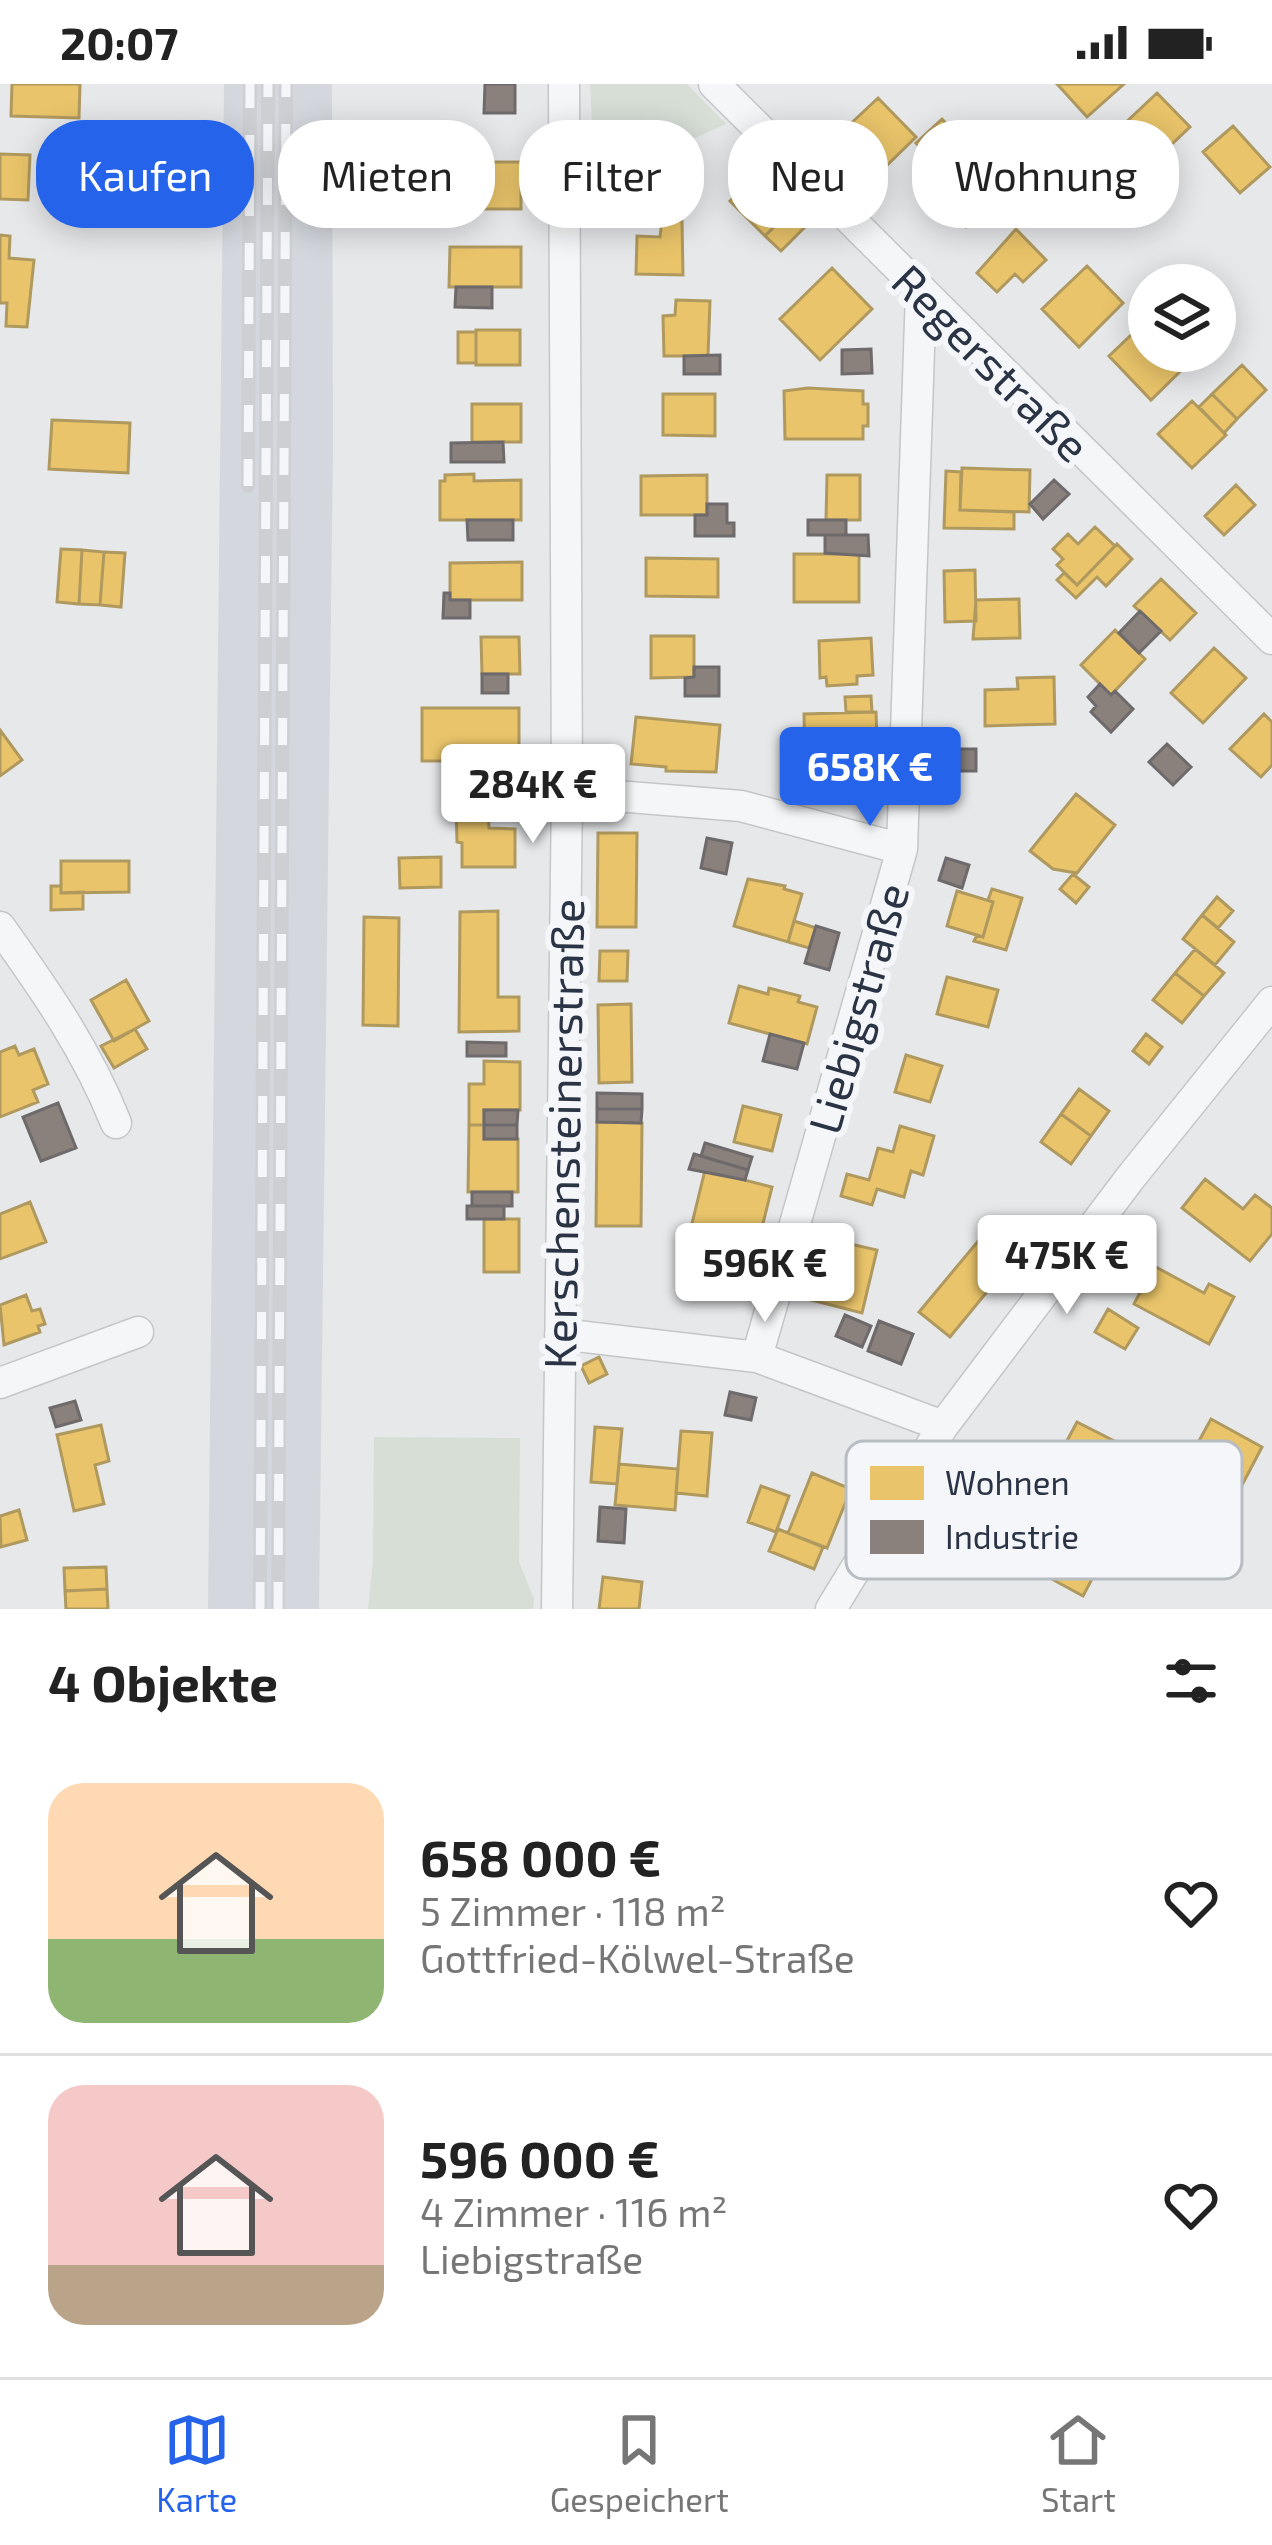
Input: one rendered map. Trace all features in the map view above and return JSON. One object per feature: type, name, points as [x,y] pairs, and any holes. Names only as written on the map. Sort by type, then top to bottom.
[{"type":"street","name":"Kerschensteinerstraße","points":[[557,1609],[567,792],[564,84]]},
{"type":"street","name":"Regerstraße","points":[[714,84],[1272,640]]},
{"type":"street","name":"Liebigstraße","points":[[757,1357],[902,849],[921,292]]},
{"type":"street","points":[[567,792],[741,806],[902,849]]},
{"type":"street","points":[[0,927],[58,1008],[95,1071],[116,1123]]},
{"type":"street","points":[[934,1441],[1131,1178],[1272,1002]]},
{"type":"street","points":[[0,1383],[138,1332]]},
{"type":"street","points":[[560,1334],[757,1357],[943,1426]]},
{"type":"street","points":[[832,1609],[850,1579]]},
{"type":"shaded area","points":[[224,84],[332,84],[332,120],[278,120],[278,228],[332,228],[319,1609],[208,1609],[222,228],[254,228],[254,120],[224,120]]},
{"type":"shaded area","points":[[590,84],[687,84],[726,124],[704,134],[704,120],[592,120]]},
{"type":"shaded area","points":[[374,1437],[520,1438],[519,1562],[534,1599],[533,1609],[368,1609]]},
{"type":"building: Wohnen","points":[[12,84],[80,84],[79,118],[11,116]]},
{"type":"building: Wohnen","points":[[1057,84],[1124,84],[1087,117]]},
{"type":"building: Wohnen","points":[[1157,93],[1190,127],[1179,137],[1179,120],[1128,120]]},
{"type":"building: Wohnen","points":[[878,98],[912,133],[912,141],[888,164],[888,120],[855,120]]},
{"type":"building: Wohnen","points":[[1233,126],[1270,167],[1240,193],[1203,152]]},
{"type":"building: Wohnen","points":[[0,154],[30,155],[28,200],[0,199]]},
{"type":"building: Wohnen","points":[[495,162],[519,162],[519,209],[495,209]]},
{"type":"building: Wohnen","points":[[661,228],[682,228],[683,275],[636,274],[637,236],[660,237]]},
{"type":"building: Wohnen","points":[[773,228],[804,228],[781,251],[765,236]]},
{"type":"building: Wohnen","points":[[1016,229],[1046,260],[1023,282],[1015,274],[997,292],[977,273]]},
{"type":"building: Wohnen","points":[[0,235],[10,236],[9,258],[34,260],[27,327],[6,326],[7,303],[0,303]]},
{"type":"building: Wohnen","points":[[450,247],[521,247],[521,287],[449,287]]},
{"type":"building: Wohnen","points":[[1087,266],[1123,303],[1079,347],[1042,309]]},
{"type":"building: Wohnen","points":[[832,268],[872,309],[820,360],[780,319]]},
{"type":"building: Wohnen","points":[[676,300],[710,301],[708,356],[664,356],[663,316],[675,315]]},
{"type":"building: Wohnen","points":[[476,330],[520,330],[520,365],[476,365]]},
{"type":"building: Wohnen","points":[[458,332],[476,332],[476,363],[458,363]]},
{"type":"building: Wohnen","points":[[1128,338],[1128,372],[1180,372],[1151,400],[1109,356]]},
{"type":"building: Wohnen","points":[[1242,365],[1266,390],[1237,419],[1212,394]]},
{"type":"building: Wohnen","points":[[784,391],[863,391],[868,426],[863,426],[863,439],[785,439]]},
{"type":"building: Wohnen","points":[[663,394],[715,394],[715,436],[663,435]]},
{"type":"building: Wohnen","points":[[1212,394],[1237,419],[1224,433],[1199,407]]},
{"type":"building: Wohnen","points":[[1192,401],[1226,435],[1192,468],[1158,434]]},
{"type":"building: Wohnen","points":[[472,404],[521,404],[521,442],[472,442]]},
{"type":"building: Wohnen","points":[[52,420],[130,423],[128,473],[49,469]]},
{"type":"building: Wohnen","points":[[962,468],[1030,470],[1029,512],[960,510]]},
{"type":"building: Wohnen","points":[[946,471],[961,472],[960,510],[1014,512],[1014,529],[944,528]]},
{"type":"building: Wohnen","points":[[474,474],[474,481],[521,480],[521,520],[440,520],[440,481],[445,481],[445,475]]},
{"type":"building: Wohnen","points":[[707,475],[707,515],[641,515],[641,476]]},
{"type":"building: Wohnen","points":[[827,475],[860,475],[860,520],[826,520]]},
{"type":"building: Wohnen","points":[[1236,485],[1255,505],[1224,535],[1205,516]]},
{"type":"building: Wohnen","points":[[1095,527],[1115,546],[1077,585],[1057,565],[1063,559],[1053,549],[1068,534],[1078,544]]},
{"type":"building: Wohnen","points":[[1117,544],[1132,559],[1106,586],[1097,577],[1076,598],[1057,580],[1064,573],[1077,585]]},
{"type":"building: Wohnen","points":[[61,549],[82,550],[79,604],[57,602]]},
{"type":"building: Wohnen","points":[[82,550],[104,552],[100,605],[79,604]]},
{"type":"building: Wohnen","points":[[104,552],[125,553],[121,607],[100,605]]},
{"type":"building: Wohnen","points":[[794,554],[859,554],[859,602],[794,602]]},
{"type":"building: Wohnen","points":[[646,558],[718,559],[718,597],[646,596]]},
{"type":"building: Wohnen","points":[[522,562],[522,600],[450,600],[450,563]]},
{"type":"building: Wohnen","points":[[975,570],[976,621],[945,622],[944,571]]},
{"type":"building: Wohnen","points":[[1161,579],[1196,613],[1170,640],[1134,606]]},
{"type":"building: Wohnen","points":[[1019,599],[1020,638],[973,639],[976,600]]},
{"type":"building: Wohnen","points":[[1115,630],[1145,659],[1111,695],[1081,665]]},
{"type":"building: Wohnen","points":[[651,636],[694,636],[694,677],[651,678]]},
{"type":"building: Wohnen","points":[[481,637],[519,637],[520,674],[482,674]]},
{"type":"building: Wohnen","points":[[871,638],[873,675],[857,676],[857,684],[827,686],[826,677],[820,678],[819,641]]},
{"type":"building: Wohnen","points":[[1214,648],[1246,678],[1203,723],[1171,693]]},
{"type":"building: Wohnen","points":[[1054,677],[1055,724],[985,726],[985,690],[1018,689],[1017,678]]},
{"type":"building: Wohnen","points":[[871,696],[872,712],[846,712],[845,697]]},
{"type":"building: Wohnen","points":[[422,708],[519,708],[519,761],[422,761]]},
{"type":"building: Wohnen","points":[[876,712],[878,767],[805,769],[804,714]]},
{"type":"building: Wohnen","points":[[1264,714],[1272,722],[1272,765],[1261,777],[1230,749]]},
{"type":"building: Wohnen","points":[[636,717],[720,725],[716,772],[666,771],[666,767],[631,764]]},
{"type":"building: Wohnen","points":[[0,730],[22,760],[0,776]]},
{"type":"building: Wohnen","points":[[870,767],[870,783],[841,783],[841,768]]},
{"type":"building: Wohnen","points":[[1076,794],[1115,825],[1077,873],[1053,869],[1030,851]]},
{"type":"building: Wohnen","points":[[456,806],[488,806],[489,828],[515,829],[515,867],[462,867]]},
{"type":"building: Wohnen","points":[[598,833],[637,833],[636,927],[597,927]]},
{"type":"building: Wohnen","points":[[441,857],[441,887],[400,888],[399,858]]},
{"type":"building: Wohnen","points":[[61,861],[129,861],[129,892],[61,893]]},
{"type":"building: Wohnen","points":[[1073,874],[1089,887],[1076,903],[1060,889]]},
{"type":"building: Wohnen","points":[[748,879],[802,894],[788,942],[734,926]]},
{"type":"building: Wohnen","points":[[51,886],[61,886],[61,893],[83,892],[83,909],[51,910]]},
{"type":"building: Wohnen","points":[[992,889],[1022,898],[1006,950],[974,941],[977,935],[983,937]]},
{"type":"building: Wohnen","points":[[957,891],[993,902],[983,937],[947,926]]},
{"type":"building: Wohnen","points":[[1217,897],[1233,911],[1218,928],[1202,915]]},
{"type":"building: Wohnen","points":[[498,911],[498,997],[519,997],[519,1031],[459,1032],[460,912]]},
{"type":"building: Wohnen","points":[[1202,915],[1234,942],[1215,965],[1183,939]]},
{"type":"building: Wohnen","points":[[364,917],[399,918],[398,1026],[363,1025]]},
{"type":"building: Wohnen","points":[[794,921],[816,928],[809,948],[788,942]]},
{"type":"building: Wohnen","points":[[1195,949],[1224,973],[1204,996],[1175,973]]},
{"type":"building: Wohnen","points":[[600,951],[628,951],[627,981],[599,981]]},
{"type":"building: Wohnen","points":[[1175,973],[1204,996],[1182,1023],[1153,1000]]},
{"type":"building: Wohnen","points":[[947,977],[998,990],[988,1027],[937,1014]]},
{"type":"building: Wohnen","points":[[126,980],[149,1021],[114,1041],[91,1000]]},
{"type":"building: Wohnen","points":[[739,986],[800,996],[798,1002],[817,1007],[807,1044],[729,1023]]},
{"type":"building: Wohnen","points":[[631,1004],[632,1082],[599,1083],[598,1005]]},
{"type":"building: Wohnen","points":[[135,1029],[147,1049],[114,1068],[101,1046]]},
{"type":"building: Wohnen","points":[[1146,1034],[1162,1047],[1149,1064],[1133,1051]]},
{"type":"building: Wohnen","points":[[15,1046],[19,1055],[34,1049],[48,1084],[33,1090],[38,1102],[0,1117],[0,1052]]},
{"type":"building: Wohnen","points":[[906,1055],[942,1066],[930,1102],[895,1092]]},
{"type":"building: Wohnen","points":[[484,1061],[520,1062],[520,1110],[484,1110],[484,1125],[469,1125],[469,1084],[484,1084]]},
{"type":"building: Wohnen","points":[[1079,1089],[1109,1111],[1091,1136],[1061,1114]]},
{"type":"building: Wohnen","points":[[743,1106],[781,1115],[772,1151],[734,1142]]},
{"type":"building: Wohnen","points":[[1061,1114],[1091,1136],[1071,1164],[1041,1142]]},
{"type":"building: Wohnen","points":[[597,1122],[642,1123],[641,1226],[596,1226]]},
{"type":"building: Wohnen","points":[[469,1125],[484,1125],[484,1139],[518,1139],[518,1192],[468,1192]]},
{"type":"building: Wohnen","points":[[900,1126],[934,1136],[923,1175],[911,1171],[904,1197],[877,1189],[872,1205],[841,1196],[847,1174],[869,1180],[878,1148],[893,1152]]},
{"type":"building: Wohnen","points":[[705,1170],[772,1187],[755,1256],[688,1240]]},
{"type":"building: Wohnen","points":[[1205,1179],[1243,1209],[1255,1195],[1272,1208],[1272,1234],[1250,1261],[1182,1208]]},
{"type":"building: Wohnen","points":[[30,1202],[46,1242],[0,1259],[0,1214]]},
{"type":"building: Wohnen","points":[[484,1219],[519,1219],[519,1272],[484,1272]]},
{"type":"building: Wohnen","points":[[979,1240],[1009,1265],[950,1337],[919,1312]]},
{"type":"building: Wohnen","points":[[842,1242],[877,1250],[862,1313],[811,1300],[820,1264],[836,1268]]},
{"type":"building: Wohnen","points":[[1154,1266],[1204,1293],[1209,1284],[1234,1297],[1209,1344],[1134,1304]]},
{"type":"building: Wohnen","points":[[26,1295],[32,1311],[40,1309],[45,1324],[38,1326],[40,1332],[4,1345],[0,1305]]},
{"type":"building: Wohnen","points":[[1108,1309],[1138,1328],[1125,1349],[1095,1332]]},
{"type":"building: Wohnen","points":[[599,1357],[607,1374],[589,1383],[581,1366]]},
{"type":"building: Wohnen","points":[[1211,1419],[1262,1447],[1242,1485],[1242,1441],[1199,1441]]},
{"type":"building: Wohnen","points":[[1077,1422],[1114,1441],[1067,1441]]},
{"type":"building: Wohnen","points":[[101,1425],[109,1461],[95,1465],[104,1504],[74,1511],[57,1435]]},
{"type":"building: Wohnen","points":[[595,1427],[622,1429],[617,1484],[591,1482]]},
{"type":"building: Wohnen","points":[[681,1431],[712,1433],[707,1496],[676,1493]]},
{"type":"building: Wohnen","points":[[619,1464],[678,1469],[675,1510],[615,1505]]},
{"type":"building: Wohnen","points":[[812,1473],[846,1487],[846,1501],[827,1548],[788,1533]]},
{"type":"building: Wohnen","points":[[761,1486],[789,1496],[776,1532],[748,1522]]},
{"type":"building: Wohnen","points":[[19,1510],[27,1540],[1,1547],[0,1516]]},
{"type":"building: Wohnen","points":[[778,1529],[823,1547],[814,1569],[769,1551]]},
{"type":"building: Wohnen","points":[[106,1567],[107,1589],[65,1591],[64,1568]]},
{"type":"building: Wohnen","points":[[603,1577],[642,1582],[639,1609],[599,1609]]},
{"type":"building: Wohnen","points":[[1052,1579],[1092,1579],[1083,1596]]},
{"type":"building: Wohnen","points":[[107,1589],[108,1609],[66,1609],[65,1591]]},
{"type":"building: Industrie","points":[[485,84],[515,84],[515,113],[484,113]]},
{"type":"building: Industrie","points":[[456,287],[492,287],[492,308],[455,307]]},
{"type":"building: Industrie","points":[[871,349],[872,373],[842,374],[842,350]]},
{"type":"building: Industrie","points":[[720,355],[720,374],[684,374],[684,356]]},
{"type":"building: Industrie","points":[[503,442],[504,462],[451,462],[451,443]]},
{"type":"building: Industrie","points":[[1054,480],[1069,494],[1043,519],[1030,504]]},
{"type":"building: Industrie","points":[[707,504],[727,504],[727,523],[734,523],[734,536],[695,536],[695,515],[707,515]]},
{"type":"building: Industrie","points":[[467,520],[513,520],[513,540],[468,540]]},
{"type":"building: Industrie","points":[[808,520],[846,520],[846,535],[808,535]]},
{"type":"building: Industrie","points":[[825,535],[868,535],[869,556],[825,553]]},
{"type":"building: Industrie","points":[[444,593],[450,593],[450,600],[470,600],[470,618],[443,618]]},
{"type":"building: Industrie","points":[[1140,611],[1161,631],[1139,653],[1119,633]]},
{"type":"building: Industrie","points":[[694,667],[719,667],[719,696],[685,696],[685,678],[694,677]]},
{"type":"building: Industrie","points":[[482,674],[508,674],[508,693],[482,693]]},
{"type":"building: Industrie","points":[[1100,684],[1133,709],[1111,732],[1091,712],[1096,706],[1088,697]]},
{"type":"building: Industrie","points":[[1167,744],[1191,767],[1173,785],[1149,762]]},
{"type":"building: Industrie","points":[[950,749],[976,749],[976,771],[950,771]]},
{"type":"building: Industrie","points":[[707,838],[732,843],[726,874],[701,868]]},
{"type":"building: Industrie","points":[[946,858],[969,865],[962,888],[939,880]]},
{"type":"building: Industrie","points":[[816,926],[839,933],[829,970],[805,963]]},
{"type":"building: Industrie","points":[[770,1034],[804,1043],[797,1069],[763,1061]]},
{"type":"building: Industrie","points":[[467,1042],[506,1043],[506,1056],[467,1056]]},
{"type":"building: Industrie","points":[[597,1093],[642,1094],[642,1109],[597,1109]]},
{"type":"building: Industrie","points":[[58,1103],[76,1148],[41,1161],[23,1117]]},
{"type":"building: Industrie","points":[[597,1109],[642,1109],[641,1123],[597,1122]]},
{"type":"building: Industrie","points":[[484,1110],[518,1110],[517,1125],[484,1125]]},
{"type":"building: Industrie","points":[[484,1125],[517,1125],[517,1139],[484,1139]]},
{"type":"building: Industrie","points":[[705,1143],[752,1157],[748,1170],[701,1156]]},
{"type":"building: Industrie","points":[[694,1154],[748,1170],[745,1180],[689,1169]]},
{"type":"building: Industrie","points":[[472,1192],[512,1192],[512,1206],[472,1206]]},
{"type":"building: Industrie","points":[[467,1206],[504,1206],[504,1219],[467,1219]]},
{"type":"building: Industrie","points":[[845,1315],[871,1326],[862,1347],[836,1336]]},
{"type":"building: Industrie","points":[[879,1321],[913,1334],[901,1364],[868,1351]]},
{"type":"building: Industrie","points":[[730,1392],[756,1398],[751,1420],[725,1415]]},
{"type":"building: Industrie","points":[[75,1401],[81,1420],[56,1427],[50,1408]]},
{"type":"building: Industrie","points":[[600,1507],[626,1509],[624,1543],[598,1541]]},
{"type":"railway","points":[[248,486],[250,84]]},
{"type":"railway","points":[[260,1609],[268,84]]},
{"type":"railway","points":[[278,1609],[286,84]]}]
